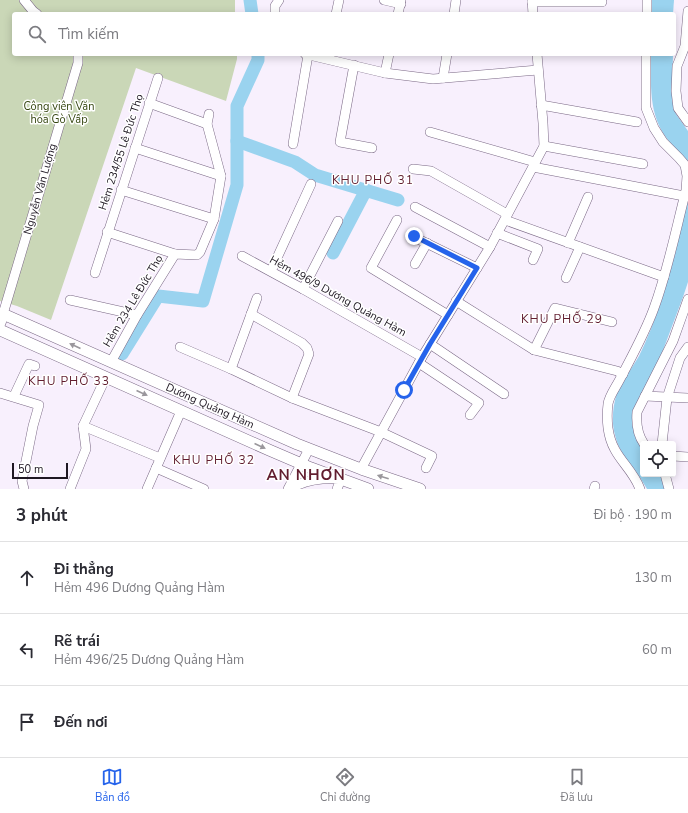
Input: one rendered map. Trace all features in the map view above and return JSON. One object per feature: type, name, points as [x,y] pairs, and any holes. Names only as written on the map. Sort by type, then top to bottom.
[{"type":"street","points":[[24,0],[34,12]]},
{"type":"street","points":[[275,12],[275,6],[280,0]]},
{"type":"street","points":[[336,12],[339,0]]},
{"type":"street","points":[[384,0],[401,2],[398,12]]},
{"type":"street","points":[[454,12],[456,0]]},
{"type":"street","points":[[647,0],[647,12]]},
{"type":"street","points":[[533,12],[532,1],[602,2]]},
{"type":"street","points":[[688,11],[686,49],[677,66],[676,91],[678,108],[688,122]]},
{"type":"street","name":"Nguyễn Văn Lượng","points":[[2,318],[78,63],[78,56]]},
{"type":"street","points":[[293,144],[306,56]]},
{"type":"street","points":[[326,56],[385,73],[433,79],[538,70]]},
{"type":"street","points":[[385,73],[389,56]]},
{"type":"street","points":[[443,78],[447,56]]},
{"type":"street","points":[[361,470],[430,344],[490,247],[544,146],[537,56]]},
{"type":"street","points":[[640,489],[638,482],[613,448],[608,430],[608,402],[640,342],[654,308],[664,277],[684,196],[687,176],[685,165],[662,142],[654,128],[646,108],[646,56]]},
{"type":"street","points":[[354,65],[340,142],[372,148]]},
{"type":"street","name":"Hẻm 234/55 Lê Đức Thọ","points":[[95,273],[158,78]]},
{"type":"street","points":[[150,104],[207,124]]},
{"type":"street","points":[[541,105],[637,122]]},
{"type":"street","name":"Hẻm 234 Lê Đức Thọ","points":[[111,362],[137,315],[175,254],[197,255],[200,252],[214,219],[221,176],[207,124],[209,114]]},
{"type":"street","points":[[430,132],[534,164],[684,196]]},
{"type":"street","points":[[544,146],[643,164]]},
{"type":"street","points":[[135,148],[221,176]]},
{"type":"street","points":[[413,169],[431,171],[506,217],[580,248],[664,277]]},
{"type":"street","points":[[271,271],[311,184]]},
{"type":"street","points":[[121,190],[214,219]]},
{"type":"street","points":[[568,243],[588,197]]},
{"type":"street","points":[[415,207],[490,247]]},
{"type":"street","points":[[397,220],[372,268],[448,315]]},
{"type":"street","points":[[303,289],[338,221]]},
{"type":"street","points":[[108,232],[175,254]]},
{"type":"street","points":[[497,233],[538,249],[533,260]]},
{"type":"street","points":[[414,236],[477,268]]},
{"type":"street","points":[[415,264],[426,243]]},
{"type":"street","points":[[566,278],[580,248]]},
{"type":"street","name":"Hẻm 496/9 Dương Quảng Hàm","points":[[242,256],[303,289],[421,360],[479,403],[470,415]]},
{"type":"street","points":[[231,369],[257,298]]},
{"type":"street","points":[[642,441],[636,423],[637,412],[673,341],[688,299]]},
{"type":"street","points":[[70,300],[137,315]]},
{"type":"street","points":[[456,301],[534,350],[617,371],[623,374]]},
{"type":"street","points":[[534,350],[555,308],[612,322]]},
{"type":"street","points":[[251,314],[302,343],[307,348],[309,354],[292,398]]},
{"type":"street","name":"Dương Quảng Hàm","points":[[2,318],[111,362],[309,449],[361,470],[420,489]]},
{"type":"street","name":"Dương Quảng Hàm","points":[[0,330],[301,464],[339,484],[368,489]]},
{"type":"street","points":[[430,344],[504,394]]},
{"type":"street","points":[[662,441],[667,398],[680,358],[688,346]]},
{"type":"street","points":[[180,347],[292,398],[381,432],[432,456],[426,468]]},
{"type":"street","points":[[14,396],[29,364],[35,366]]},
{"type":"street","points":[[70,489],[86,449],[83,426],[106,377]]},
{"type":"street","points":[[0,393],[14,396],[39,405],[33,426],[22,481],[24,489]]},
{"type":"street","points":[[645,396],[688,398]]},
{"type":"street","points":[[147,489],[181,410]]},
{"type":"street","points":[[83,426],[160,458]]},
{"type":"street","points":[[288,489],[309,449]]},
{"type":"street","points":[[676,456],[688,456]]},
{"type":"street","points":[[156,468],[204,489]]},
{"type":"street","points":[[666,477],[669,489]]},
{"type":"street","points":[[291,489],[305,482],[324,479],[339,484]]},
{"type":"green space","name":"Công viên Văn hóa Gò Vấp","points":[[0,0],[235,0],[235,12],[12,12],[12,56],[237,56],[237,59],[226,101],[136,68],[51,320],[17,306],[0,301]]},
{"type":"water","points":[[651,0],[674,0],[673,12],[651,12]]},
{"type":"water","points":[[651,56],[673,56],[672,99],[676,114],[688,131],[688,164],[684,157],[668,140],[657,120],[652,99]]},
{"type":"water","points":[[688,199],[688,282],[662,353],[633,411],[632,423],[635,435],[640,444],[640,477],[662,477],[667,489],[647,489],[617,443],[613,425],[614,403],[617,393],[639,356],[651,329],[661,302]]},
{"type":"waterway","points":[[250,0],[252,12]]},
{"type":"waterway","points":[[122,354],[158,296],[203,301],[237,185],[237,106],[258,60],[258,56]]},
{"type":"waterway","points":[[237,141],[295,162],[315,175],[398,200]]},
{"type":"waterway","points":[[333,253],[366,190]]},
{"type":"district","name":"KHU PHỐ 31","points":[[373,180]]},
{"type":"district","name":"KHU PHỐ 29","points":[[562,319]]},
{"type":"district","name":"KHU PHỐ 33","points":[[69,381]]},
{"type":"district","name":"KHU PHỐ 32","points":[[214,460]]},
{"type":"district","name":"AN NHƠN","points":[[306,475]]},
{"type":"route","points":[[404,390],[430,344],[477,268],[414,236]]}]
